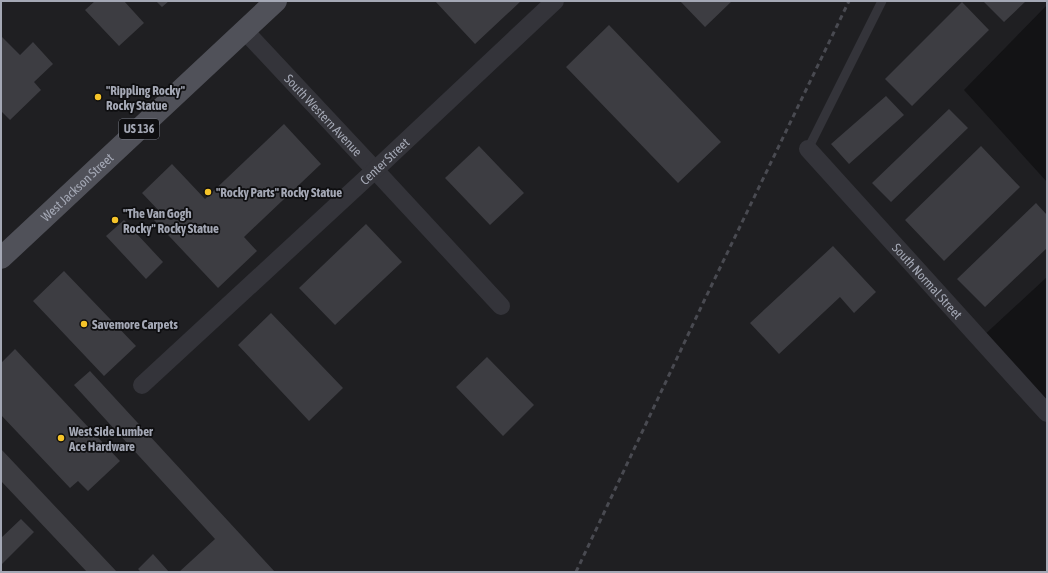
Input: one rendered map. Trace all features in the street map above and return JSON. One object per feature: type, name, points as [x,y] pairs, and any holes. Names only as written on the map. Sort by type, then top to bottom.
[{"type":"main road","name":"West Jackson Street","points":[[1,258],[276,1]]},
{"type":"street","name":"Center Street","points":[[142,385],[375,170],[555,1]]},
{"type":"street","name":"South Western Avenue","points":[[244,31],[501,306]]},
{"type":"street","name":"South Normal Street","points":[[808,148],[1047,413]]},
{"type":"lane","points":[[808,148],[882,1]]},
{"type":"shaded area","points":[[1,1],[1047,1],[1047,5],[964,90],[1047,182],[1047,277],[980,339],[1047,413],[1047,572],[1,572]]},
{"type":"building","points":[[95,1],[124,1],[144,23],[119,46],[85,10]]},
{"type":"building","points":[[156,1],[169,1],[162,7]]},
{"type":"building","points":[[435,1],[521,1],[475,44]]},
{"type":"building","points":[[680,1],[732,1],[705,27]]},
{"type":"building","points":[[983,1],[1026,1],[1004,22]]},
{"type":"building","points":[[962,2],[989,30],[912,106],[885,79]]},
{"type":"building","points":[[609,25],[721,142],[678,183],[566,67]]},
{"type":"building","points":[[1,36],[20,55],[33,42],[53,64],[34,82],[41,90],[10,120],[2,112],[1,113]]},
{"type":"building","points":[[886,96],[904,115],[849,164],[831,144]]},
{"type":"building","points":[[949,109],[968,128],[891,202],[872,183]]},
{"type":"building","points":[[284,124],[321,164],[244,237],[257,251],[218,288],[154,220],[161,213],[142,193],[172,164],[205,199]]},
{"type":"building","points":[[479,146],[524,193],[490,225],[445,178]]},
{"type":"building","points":[[981,146],[1020,187],[944,261],[905,220]]},
{"type":"building","points":[[1036,203],[1047,215],[1047,248],[985,307],[957,279]]},
{"type":"building","points":[[124,220],[163,262],[146,279],[106,236]]},
{"type":"building","points":[[366,224],[402,262],[335,325],[299,288]]},
{"type":"building","points":[[833,246],[876,292],[854,313],[840,297],[779,354],[750,323]]},
{"type":"building","name":"Savemore Carpets","points":[[64,271],[136,346],[104,376],[33,301]]},
{"type":"building","points":[[271,313],[343,388],[309,421],[238,345]]},
{"type":"building","name":"West Side Lumber Ace Hardware","points":[[15,349],[120,461],[88,491],[78,481],[70,488],[1,415],[1,363]]},
{"type":"building","points":[[487,357],[534,405],[503,436],[456,387]]},
{"type":"building","points":[[90,371],[275,572],[179,572],[215,539],[74,385]]},
{"type":"building","points":[[1,449],[117,572],[87,572],[1,481]]},
{"type":"building","points":[[21,519],[34,532],[1,565],[1,538]]},
{"type":"building","points":[[153,554],[169,572],[141,572],[138,569]]},
{"type":"railway","points":[[576,572],[704,301],[849,1]]},
{"type":"place","name":"\"Rippling Rocky\" Rocky Statue","points":[[98,97]]},
{"type":"place","name":"\"Rocky Parts\" Rocky Statue","points":[[208,192]]},
{"type":"place","name":"\"The Van Gogh Rocky\" Rocky Statue","points":[[115,220]]},
{"type":"place","name":"Savemore Carpets","points":[[84,324]]},
{"type":"place","name":"West Side Lumber Ace Hardware","points":[[61,438]]}]
